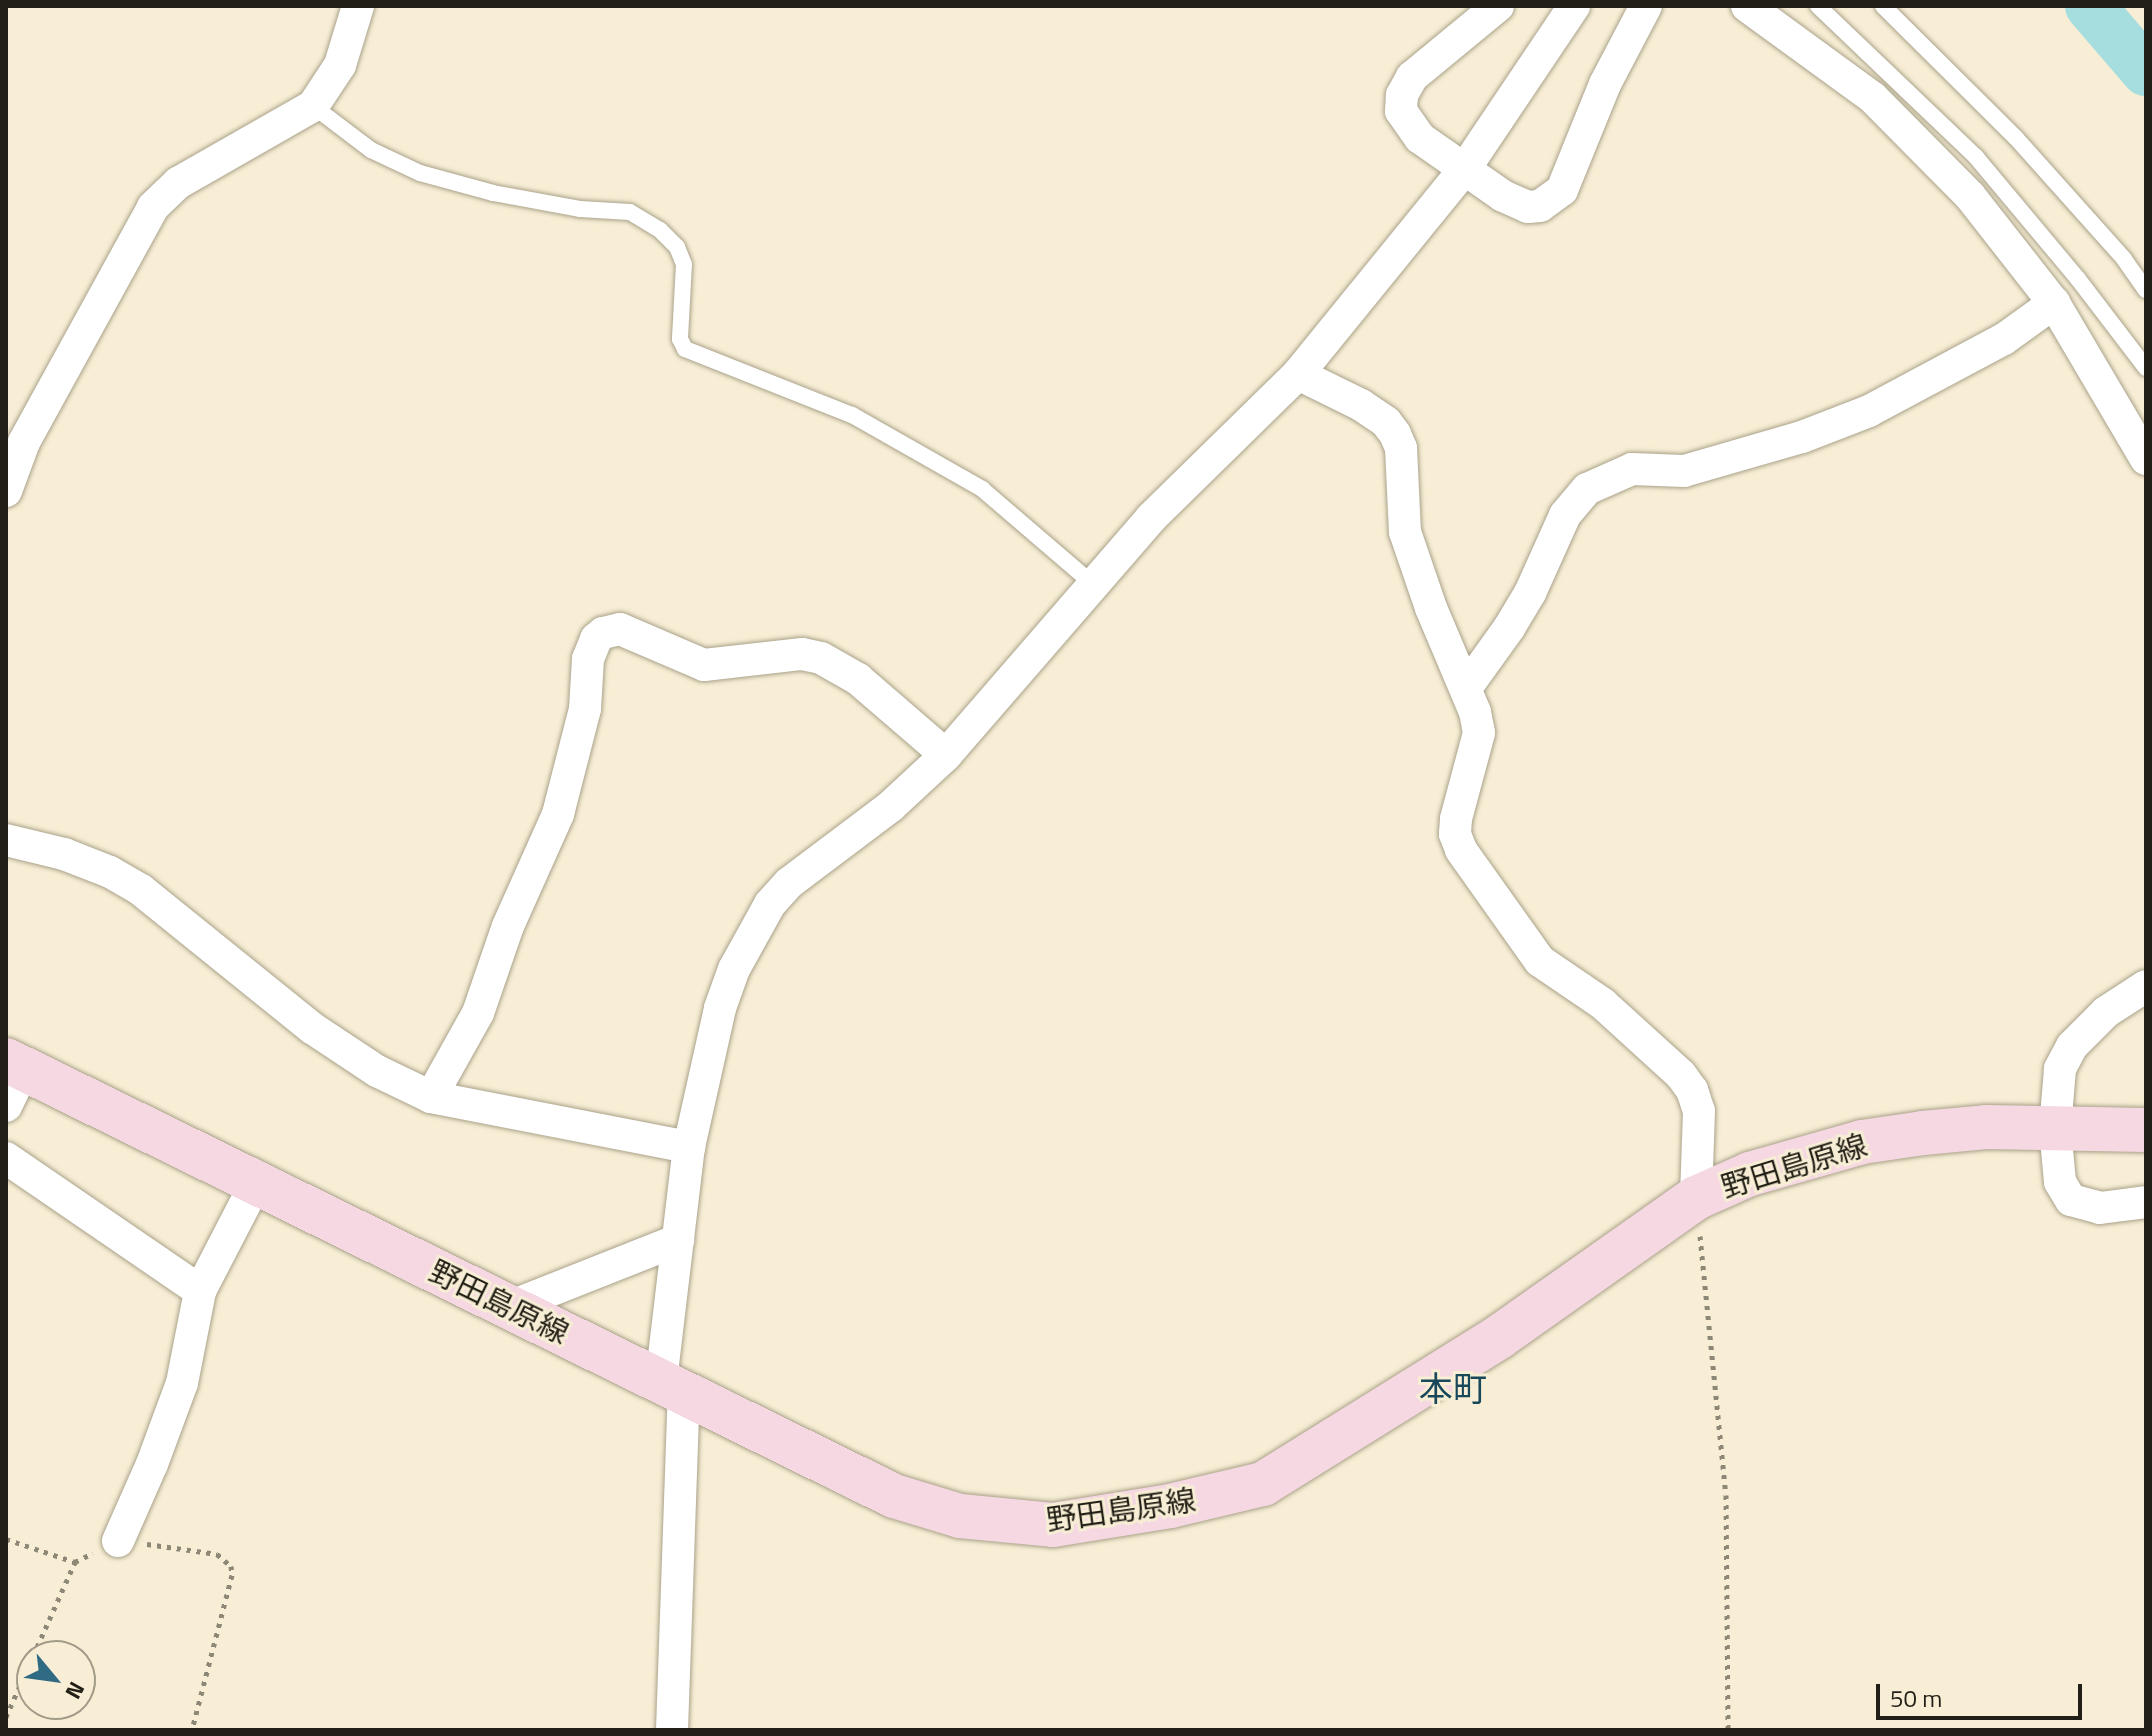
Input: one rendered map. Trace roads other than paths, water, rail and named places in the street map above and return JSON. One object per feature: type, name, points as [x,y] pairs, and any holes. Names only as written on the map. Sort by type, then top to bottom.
[{"type":"main road","name":"野田島原線","points":[[12,1078],[256,1183],[894,1496],[950,1513],[1053,1525],[1170,1506],[1263,1484],[1499,1337],[1696,1198],[1750,1174],[1862,1142],[1986,1127],[2146,1130]]},
{"type":"street","points":[[6,491],[24,442],[153,207],[178,183],[313,106],[340,65],[358,6]]},
{"type":"street","points":[[1498,6],[1481,24],[1427,62],[1412,77],[1402,95],[1401,111],[1408,126],[1420,138],[1516,203],[1540,206],[1552,200],[1571,175],[1605,84],[1646,6]]},
{"type":"street","points":[[672,1730],[673,1387],[678,1240],[689,1147],[720,1008],[734,969],[770,904],[789,883],[891,806],[946,755],[1151,518],[1298,374],[1466,167],[1574,6]]},
{"type":"street","points":[[1747,6],[1873,98],[1970,196],[2054,303],[2146,459]]},
{"type":"street","points":[[1466,688],[1509,628],[1530,593],[1565,515],[1587,489],[1632,469],[1684,471],[1802,437],[1869,411],[2004,339],[2054,303]]},
{"type":"street","points":[[1298,374],[1361,405],[1386,422],[1395,434],[1401,448],[1405,532],[1431,608],[1466,688],[1479,733],[1456,819],[1455,834],[1461,850],[1540,961],[1603,1004],[1681,1075],[1692,1090],[1699,1111],[1696,1198]]},
{"type":"street","points":[[431,1097],[478,1013],[508,926],[558,814],[585,709],[588,659],[596,639],[603,633],[620,629],[704,665],[721,666],[790,655],[821,658],[858,679],[946,755]]},
{"type":"street","points":[[6,840],[64,854],[110,872],[141,890],[312,1028],[377,1071],[431,1097],[689,1147]]},
{"type":"street","points":[[2146,986],[2106,1012],[2072,1046],[2060,1069],[2055,1128],[2060,1182],[2071,1200],[2100,1208],[2146,1202]]},
{"type":"street","points":[[6,1158],[200,1291]]},
{"type":"street","points":[[118,1541],[152,1464],[182,1383],[200,1291],[256,1183]]},
{"type":"street","points":[[509,1307],[678,1240]]},
{"type":"lane","points":[[1818,6],[1976,157],[2078,279],[2146,368]]},
{"type":"lane","points":[[1883,6],[2016,138],[2124,259],[2146,290]]},
{"type":"lane","points":[[313,106],[371,150],[420,173],[493,193],[580,209],[630,212],[669,239],[677,247],[684,264],[680,339],[685,349],[852,415],[982,489],[1093,584]]},
{"type":"waterway","points":[[2090,6],[2146,71]]},
{"type":"district","name":"本町","points":[[1453,1389]]}]
